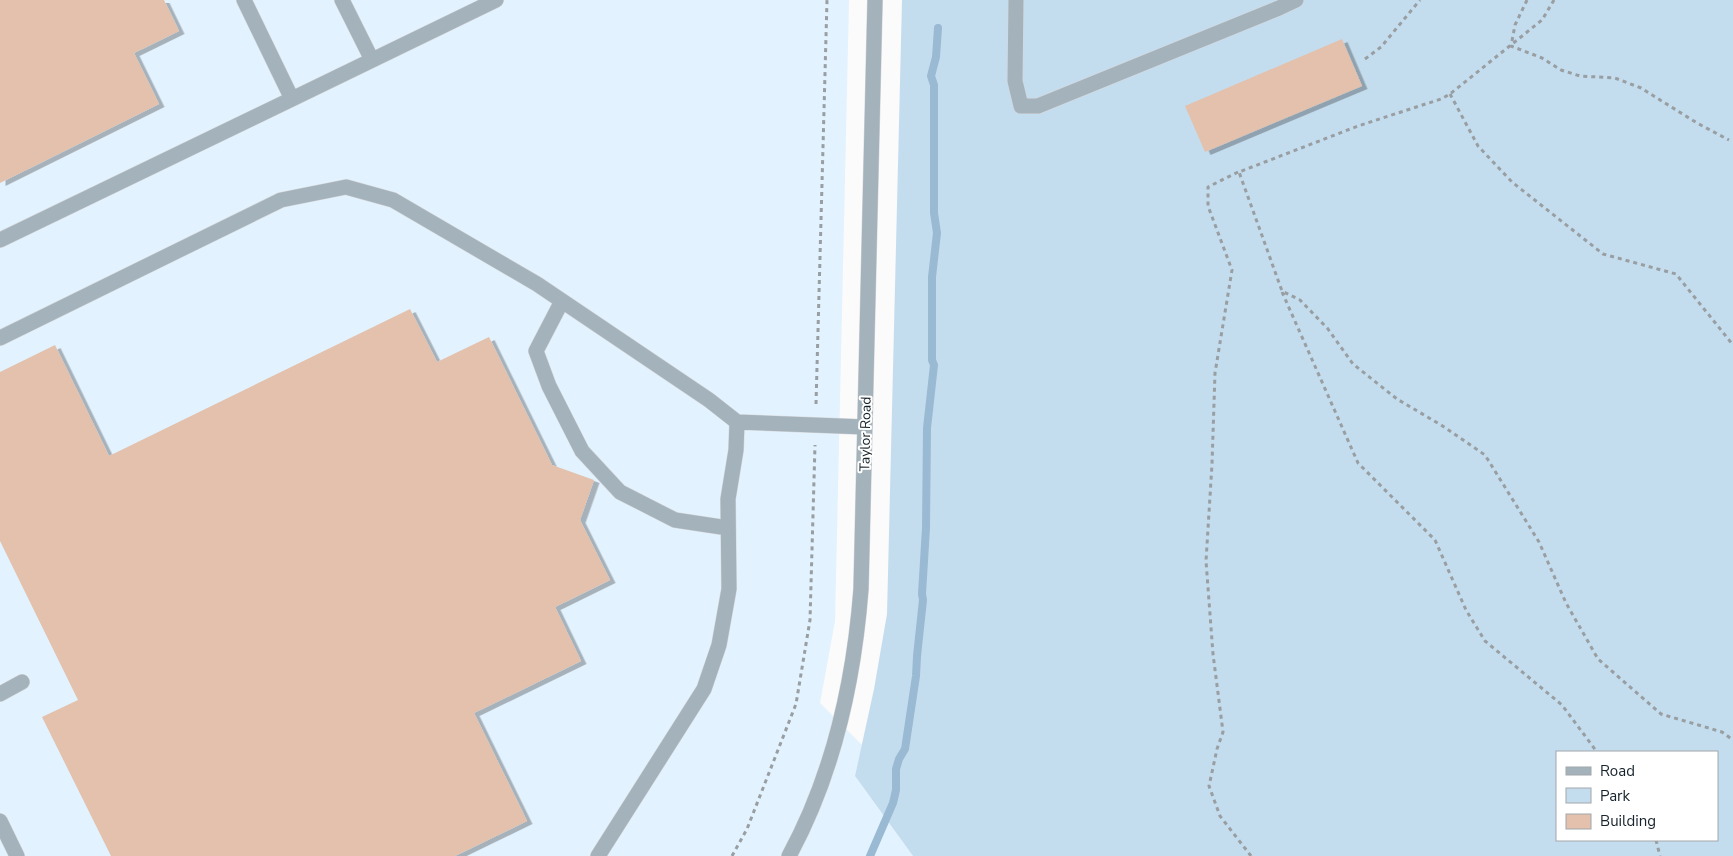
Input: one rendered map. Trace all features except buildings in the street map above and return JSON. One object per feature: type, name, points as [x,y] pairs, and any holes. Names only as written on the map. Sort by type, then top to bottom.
[{"type":"street","points":[[244,0],[292,99]]},
{"type":"street","points":[[342,0],[372,60]]},
{"type":"street","points":[[0,240],[496,0]]},
{"type":"street","name":"Taylor Road","points":[[789,856],[817,794],[831,754],[852,669],[861,589],[875,0]]},
{"type":"street","points":[[1016,0],[1015,81],[1022,106],[1038,106],[1296,0]]},
{"type":"street","points":[[0,338],[281,200],[346,187],[394,200],[537,284],[709,400],[737,422],[865,426]]},
{"type":"street","points":[[562,301],[536,351],[549,386],[582,451],[620,492],[675,520],[728,528]]},
{"type":"street","points":[[597,855],[704,689],[719,645],[730,589],[728,499],[736,450],[737,422]]},
{"type":"street","points":[[0,694],[22,682]]},
{"type":"street","points":[[0,821],[17,856]]},
{"type":"path","points":[[1365,59],[1381,47],[1420,0]]},
{"type":"path","points":[[1511,46],[1515,25],[1527,0]]},
{"type":"path","points":[[1251,856],[1220,816],[1209,786],[1217,749],[1223,732],[1212,654],[1206,560],[1215,373],[1232,270],[1208,206],[1208,188],[1239,172],[1358,126],[1441,99],[1450,94],[1542,20],[1554,0]]},
{"type":"path","points":[[1511,46],[1542,58],[1561,70],[1580,76],[1615,78],[1641,88],[1728,140]]},
{"type":"path","points":[[1450,94],[1478,146],[1512,182],[1603,254],[1676,274],[1733,345]]},
{"type":"path","points":[[1239,172],[1282,291],[1358,463],[1435,540],[1466,610],[1485,641],[1562,705],[1596,751]]},
{"type":"path","points":[[1282,291],[1300,300],[1328,330],[1353,364],[1360,370],[1397,399],[1441,425],[1485,455],[1539,542],[1566,603],[1598,659],[1661,714],[1722,732],[1733,740]]},
{"type":"path","points":[[1656,841],[1660,856]]},
{"type":"shaded area","points":[[0,0],[849,0],[835,621],[820,703],[862,745],[855,776],[913,856],[0,856]]},
{"type":"green space","points":[[902,0],[1733,0],[1733,856],[913,856],[855,776],[874,689],[887,614]]},
{"type":"waterway","points":[[870,856],[893,803],[896,790],[896,769],[905,749],[916,676],[923,600],[927,428],[934,365],[932,360],[932,277],[937,233],[934,213],[934,85],[931,76],[936,57],[938,28]]}]
